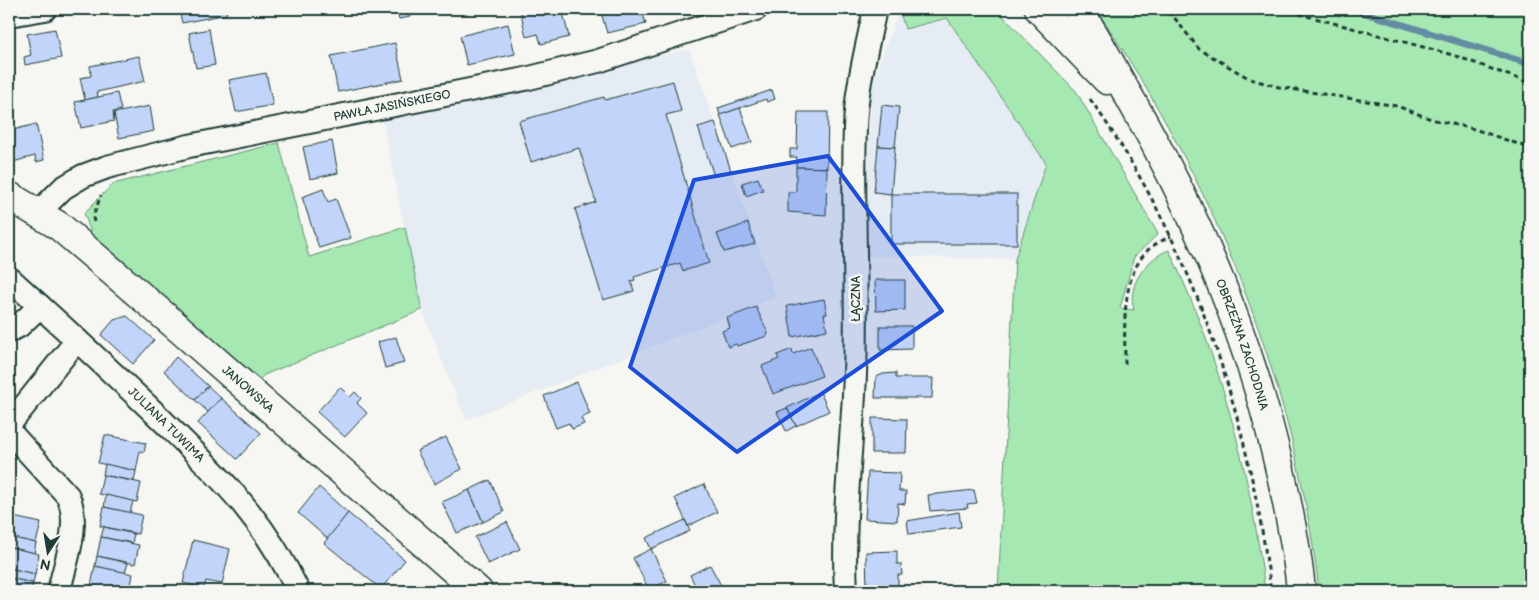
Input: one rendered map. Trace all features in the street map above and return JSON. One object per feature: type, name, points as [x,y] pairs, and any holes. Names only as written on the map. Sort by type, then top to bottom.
[{"type":"street","points":[[9,16],[45,9]]},
{"type":"street","name":"PAWŁA JASIŃSKIEGO","points":[[38,213],[62,188],[83,176],[108,167],[189,146],[525,79],[598,61],[756,9]]},
{"type":"street","name":"ŁĄCZNA","points":[[846,591],[844,557],[855,377],[854,127],[874,9]]},
{"type":"street","name":"OBRZEŻNA ZACHODNIA","points":[[1039,9],[1139,114]]},
{"type":"street","name":"OBRZEŻNA ZACHODNIA","points":[[1077,9],[1173,174],[1197,224],[1229,300],[1271,432],[1289,515],[1301,591]]},
{"type":"street","name":"JANOWSKA","points":[[9,196],[59,226],[175,325],[478,591]]},
{"type":"street","name":"JULIANA TUWIMA","points":[[9,278],[77,340],[230,488],[272,542],[298,591]]},
{"type":"street","points":[[9,331],[19,326],[40,306]]},
{"type":"street","points":[[9,425],[77,340]]},
{"type":"street","points":[[9,431],[68,496],[74,508],[74,521],[59,591]]},
{"type":"path","points":[[1159,9],[1173,16],[1199,49],[1250,79],[1280,87],[1397,106],[1431,119],[1474,129],[1530,148]]},
{"type":"path","points":[[1281,9],[1453,55],[1530,82]]},
{"type":"path","points":[[1088,97],[1118,138],[1170,236],[1196,294],[1237,416],[1254,486],[1271,591]]},
{"type":"path","points":[[1125,364],[1125,320],[1128,297],[1138,262],[1150,249],[1170,236],[1197,224]]},
{"type":"highlighted area","points":[[828,156],[942,311],[737,452],[630,367],[694,180]]},
{"type":"shaded area","points":[[899,10],[905,29],[947,18],[1046,163],[1015,259],[868,256],[867,182],[871,86]]},
{"type":"shaded area","points":[[689,49],[776,297],[466,420],[422,310],[382,119]]},
{"type":"green space","points":[[899,9],[996,9],[1076,91],[1158,234],[1134,257],[1120,308],[1134,310],[1132,301],[1133,291],[1140,274],[1153,259],[1169,250],[1204,332],[1231,417],[1251,503],[1265,591],[998,591],[1015,259],[1046,163],[947,18],[905,29]]},
{"type":"green space","points":[[1096,9],[1530,9],[1530,591],[1319,591],[1307,513],[1291,436],[1269,360],[1243,286],[1212,214],[1177,144],[1138,75]]},
{"type":"green space","points":[[279,143],[309,257],[405,227],[422,310],[264,375],[256,383],[95,244],[84,213],[113,184]]},
{"type":"building","points":[[179,9],[226,9],[227,14],[182,23]]},
{"type":"building","points":[[386,9],[415,9],[408,10],[410,17],[399,19],[397,12],[387,14]]},
{"type":"building","points":[[520,9],[562,9],[569,37],[541,44],[538,34],[526,37]]},
{"type":"building","points":[[600,9],[648,9],[642,11],[646,24],[607,33]]},
{"type":"building","points":[[508,24],[515,54],[467,65],[460,36]]},
{"type":"building","points":[[55,29],[61,58],[25,65],[24,57],[31,55],[27,34]]},
{"type":"building","points":[[209,29],[215,65],[196,68],[189,33]]},
{"type":"building","points":[[395,43],[403,79],[338,92],[331,56]]},
{"type":"building","points":[[139,56],[145,81],[97,92],[98,97],[85,100],[80,78],[91,76],[90,66]]},
{"type":"building","points":[[266,73],[273,105],[236,112],[229,80]]},
{"type":"building","points":[[673,81],[681,111],[666,115],[709,263],[683,271],[680,263],[634,277],[635,280],[631,281],[634,291],[603,300],[575,209],[596,202],[579,148],[531,162],[519,121],[604,97],[605,100]]},
{"type":"building","points":[[772,90],[775,99],[767,102],[766,99],[720,115],[718,108]]},
{"type":"building","points":[[117,93],[121,110],[113,112],[114,121],[81,128],[75,102]]},
{"type":"building","points":[[882,105],[899,107],[895,147],[878,146]]},
{"type":"building","points":[[150,106],[154,131],[119,138],[114,113]]},
{"type":"building","points":[[740,108],[752,142],[732,149],[720,115]]},
{"type":"building","points":[[798,112],[828,112],[827,168],[796,167],[797,157],[790,157],[790,149],[797,149]]},
{"type":"building","points":[[715,122],[731,171],[714,176],[698,127]]},
{"type":"building","points":[[36,124],[44,160],[36,162],[35,156],[9,163],[9,131]]},
{"type":"building","points":[[332,141],[338,173],[310,179],[303,147]]},
{"type":"building","points":[[878,146],[895,147],[891,194],[874,192]]},
{"type":"building","points":[[796,167],[827,168],[826,215],[788,212],[788,192],[796,192]]},
{"type":"building","points":[[758,178],[763,190],[746,196],[742,183]]},
{"type":"building","points":[[323,189],[328,202],[336,199],[351,238],[319,248],[302,197]]},
{"type":"building","points":[[891,194],[1017,194],[1017,244],[891,244]]},
{"type":"building","points":[[748,223],[755,244],[724,252],[717,234]]},
{"type":"building","points":[[875,280],[905,280],[905,310],[876,311]]},
{"type":"building","points":[[824,299],[827,314],[824,314],[827,330],[792,337],[787,306]]},
{"type":"building","points":[[756,307],[768,333],[767,336],[728,347],[722,331],[730,328],[727,318]]},
{"type":"building","points":[[127,316],[154,340],[133,364],[101,335],[114,320]]},
{"type":"building","points":[[880,326],[912,326],[912,349],[880,350]]},
{"type":"building","points":[[396,337],[404,363],[385,368],[378,342]]},
{"type":"building","points":[[811,347],[822,376],[773,394],[762,366],[779,359],[777,355],[792,349],[793,354]]},
{"type":"building","points":[[176,357],[208,386],[195,400],[164,371]]},
{"type":"building","points":[[896,373],[896,378],[933,378],[932,398],[875,398],[876,377],[883,374]]},
{"type":"building","points":[[577,382],[590,414],[581,418],[584,424],[572,429],[569,423],[556,428],[544,396]]},
{"type":"building","points":[[208,386],[221,398],[208,412],[195,400]]},
{"type":"building","points":[[340,387],[350,397],[355,392],[361,398],[357,403],[367,413],[345,437],[317,412]]},
{"type":"building","points":[[820,392],[829,411],[796,426],[787,408]]},
{"type":"building","points":[[221,398],[261,433],[237,459],[198,423]]},
{"type":"building","points":[[787,408],[796,426],[786,431],[777,412]]},
{"type":"building","points":[[872,418],[907,419],[906,453],[872,453]]},
{"type":"building","points":[[105,435],[146,443],[144,452],[140,451],[136,471],[98,463]]},
{"type":"building","points":[[446,437],[462,469],[434,484],[417,451]]},
{"type":"building","points":[[105,464],[136,471],[134,481],[103,475]]},
{"type":"building","points":[[868,472],[900,473],[899,491],[906,491],[905,504],[898,503],[897,521],[865,519]]},
{"type":"building","points":[[103,475],[141,483],[137,502],[99,494]]},
{"type":"building","points":[[490,480],[504,512],[483,522],[469,490]]},
{"type":"building","points":[[704,484],[717,512],[688,526],[675,498]]},
{"type":"building","points":[[319,487],[348,513],[328,539],[298,513]]},
{"type":"building","points":[[469,490],[483,522],[457,533],[442,502]]},
{"type":"building","points":[[974,490],[977,503],[967,504],[968,508],[930,511],[928,495]]},
{"type":"building","points":[[106,495],[133,501],[130,513],[104,507]]},
{"type":"building","points":[[104,507],[142,515],[138,534],[100,526]]},
{"type":"building","points":[[959,512],[961,527],[909,534],[907,521]]},
{"type":"building","points":[[348,513],[405,560],[381,589],[324,543]]},
{"type":"building","points":[[9,516],[41,523],[36,543],[9,537]]},
{"type":"building","points":[[685,520],[690,531],[651,549],[646,538]]},
{"type":"building","points":[[507,522],[520,549],[488,564],[475,537]]},
{"type":"building","points":[[104,527],[134,534],[132,543],[101,537]]},
{"type":"building","points":[[9,537],[36,543],[34,553],[9,547]]},
{"type":"building","points":[[101,537],[139,545],[135,564],[97,556]]},
{"type":"building","points":[[193,540],[230,549],[222,584],[206,581],[204,588],[183,583]]},
{"type":"building","points":[[9,547],[39,554],[35,574],[9,568]]},
{"type":"building","points":[[651,549],[667,581],[649,590],[633,558]]},
{"type":"building","points":[[897,551],[897,564],[901,564],[902,575],[898,575],[898,588],[867,589],[866,552]]},
{"type":"building","points":[[97,556],[128,563],[125,573],[95,566]]},
{"type":"building","points":[[710,565],[724,591],[698,591],[690,575]]},
{"type":"building","points":[[95,566],[133,574],[130,591],[113,591],[91,586]]},
{"type":"building","points":[[9,568],[35,574],[33,583],[9,578]]},
{"type":"building","points":[[9,578],[33,583],[31,591],[9,591]]},
{"type":"waterway","points":[[1352,9],[1530,64]]}]
